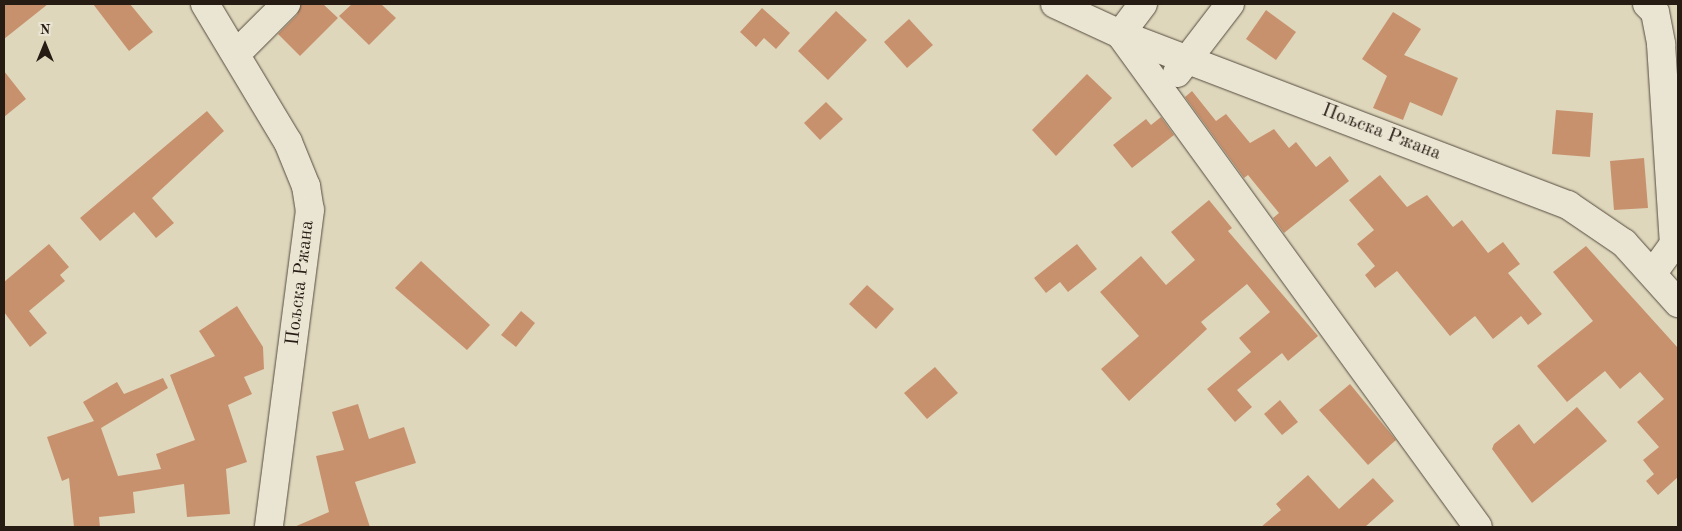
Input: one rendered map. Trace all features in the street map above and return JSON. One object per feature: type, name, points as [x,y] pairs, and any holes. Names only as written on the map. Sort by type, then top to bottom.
[{"type":"street","name":"Пољска Ржана","points":[[205,4],[298,162],[310,210],[310,233],[269,527]]},
{"type":"street","points":[[236,54],[286,4]]},
{"type":"street","name":"Пољска Ржана","points":[[1056,4],[1120,34],[1547,195],[1607,229],[1653,273],[1678,303]]},
{"type":"street","points":[[1143,4],[1120,34],[1478,527]]},
{"type":"street","points":[[1162,92],[1230,4]]},
{"type":"street","points":[[1647,4],[1655,12],[1661,44],[1674,244],[1653,273]]},
{"type":"building","points":[[4,4],[48,4],[4,39]]},
{"type":"building","points":[[93,4],[130,4],[153,32],[129,51]]},
{"type":"building","points":[[301,4],[323,4],[338,18],[300,56],[278,34],[297,15]]},
{"type":"building","points":[[352,4],[381,4],[396,18],[369,45],[339,16]]},
{"type":"building","points":[[762,8],[790,33],[776,49],[764,38],[756,47],[740,32]]},
{"type":"building","points":[[1266,10],[1296,32],[1276,60],[1246,39]]},
{"type":"building","points":[[836,11],[867,40],[828,80],[798,51]]},
{"type":"building","points":[[1393,12],[1421,29],[1404,55],[1458,78],[1442,116],[1410,102],[1403,120],[1373,108],[1387,76],[1362,59]]},
{"type":"building","points":[[909,19],[933,45],[907,68],[884,42]]},
{"type":"building","points":[[4,71],[26,99],[4,117]]},
{"type":"building","points":[[1087,74],[1112,98],[1056,156],[1032,130]]},
{"type":"building","points":[[1192,91],[1216,121],[1226,114],[1250,143],[1274,129],[1289,148],[1296,142],[1316,167],[1330,156],[1349,181],[1284,233],[1273,218],[1279,213],[1248,175],[1244,178],[1185,97]]},
{"type":"building","points":[[826,102],[843,119],[820,140],[804,123]]},
{"type":"building","points":[[1556,110],[1593,113],[1590,157],[1552,154]]},
{"type":"building","points":[[207,111],[224,131],[152,198],[174,223],[156,238],[134,212],[100,241],[80,218]]},
{"type":"building","points":[[1161,117],[1174,135],[1132,168],[1113,145],[1146,119],[1151,125]]},
{"type":"building","points":[[1644,158],[1648,208],[1614,210],[1610,161]]},
{"type":"building","points":[[1380,175],[1407,207],[1427,195],[1453,227],[1462,220],[1488,253],[1503,242],[1520,264],[1508,273],[1542,314],[1528,325],[1521,316],[1493,339],[1475,316],[1450,336],[1397,271],[1375,288],[1365,275],[1375,266],[1357,244],[1374,230],[1349,200]]},
{"type":"building","points":[[1209,200],[1232,228],[1228,231],[1318,336],[1288,361],[1282,353],[1237,390],[1252,407],[1235,422],[1207,389],[1251,352],[1239,338],[1270,312],[1247,284],[1201,322],[1207,329],[1129,401],[1101,369],[1139,336],[1100,292],[1141,256],[1166,285],[1195,260],[1171,232]]},
{"type":"building","points":[[49,244],[69,267],[60,275],[65,281],[29,311],[47,333],[30,347],[4,312],[4,282]]},
{"type":"building","points":[[1077,244],[1097,269],[1068,292],[1060,282],[1046,293],[1034,278]]},
{"type":"building","points":[[1586,246],[1678,348],[1678,477],[1658,495],[1646,481],[1654,474],[1643,460],[1659,447],[1637,422],[1664,399],[1640,372],[1620,389],[1605,371],[1567,402],[1537,366],[1593,321],[1553,272]]},
{"type":"building","points":[[421,261],[490,325],[467,350],[395,288]]},
{"type":"building","points":[[867,285],[894,309],[876,329],[849,304]]},
{"type":"building","points":[[237,306],[263,347],[264,369],[244,377],[252,394],[228,405],[247,462],[226,469],[230,514],[187,517],[184,484],[133,492],[135,513],[99,517],[100,527],[74,527],[69,478],[62,481],[47,437],[94,421],[83,402],[117,382],[124,394],[163,378],[168,388],[101,428],[118,476],[161,469],[156,454],[195,440],[170,375],[215,356],[199,331]]},
{"type":"building","points":[[521,311],[535,323],[516,347],[501,335]]},
{"type":"building","points":[[935,367],[958,393],[927,419],[904,393]]},
{"type":"building","points":[[1350,384],[1396,440],[1368,465],[1319,410]]},
{"type":"building","points":[[1280,400],[1298,422],[1282,435],[1264,414]]},
{"type":"building","points":[[358,404],[369,439],[404,427],[416,463],[355,482],[370,527],[294,527],[329,512],[316,456],[344,450],[332,412]]},
{"type":"building","points":[[1577,407],[1607,441],[1532,503],[1492,449],[1494,444],[1519,424],[1534,444]]},
{"type":"building","points":[[1308,475],[1339,509],[1373,478],[1394,501],[1365,527],[1261,527],[1281,510],[1276,504]]}]
